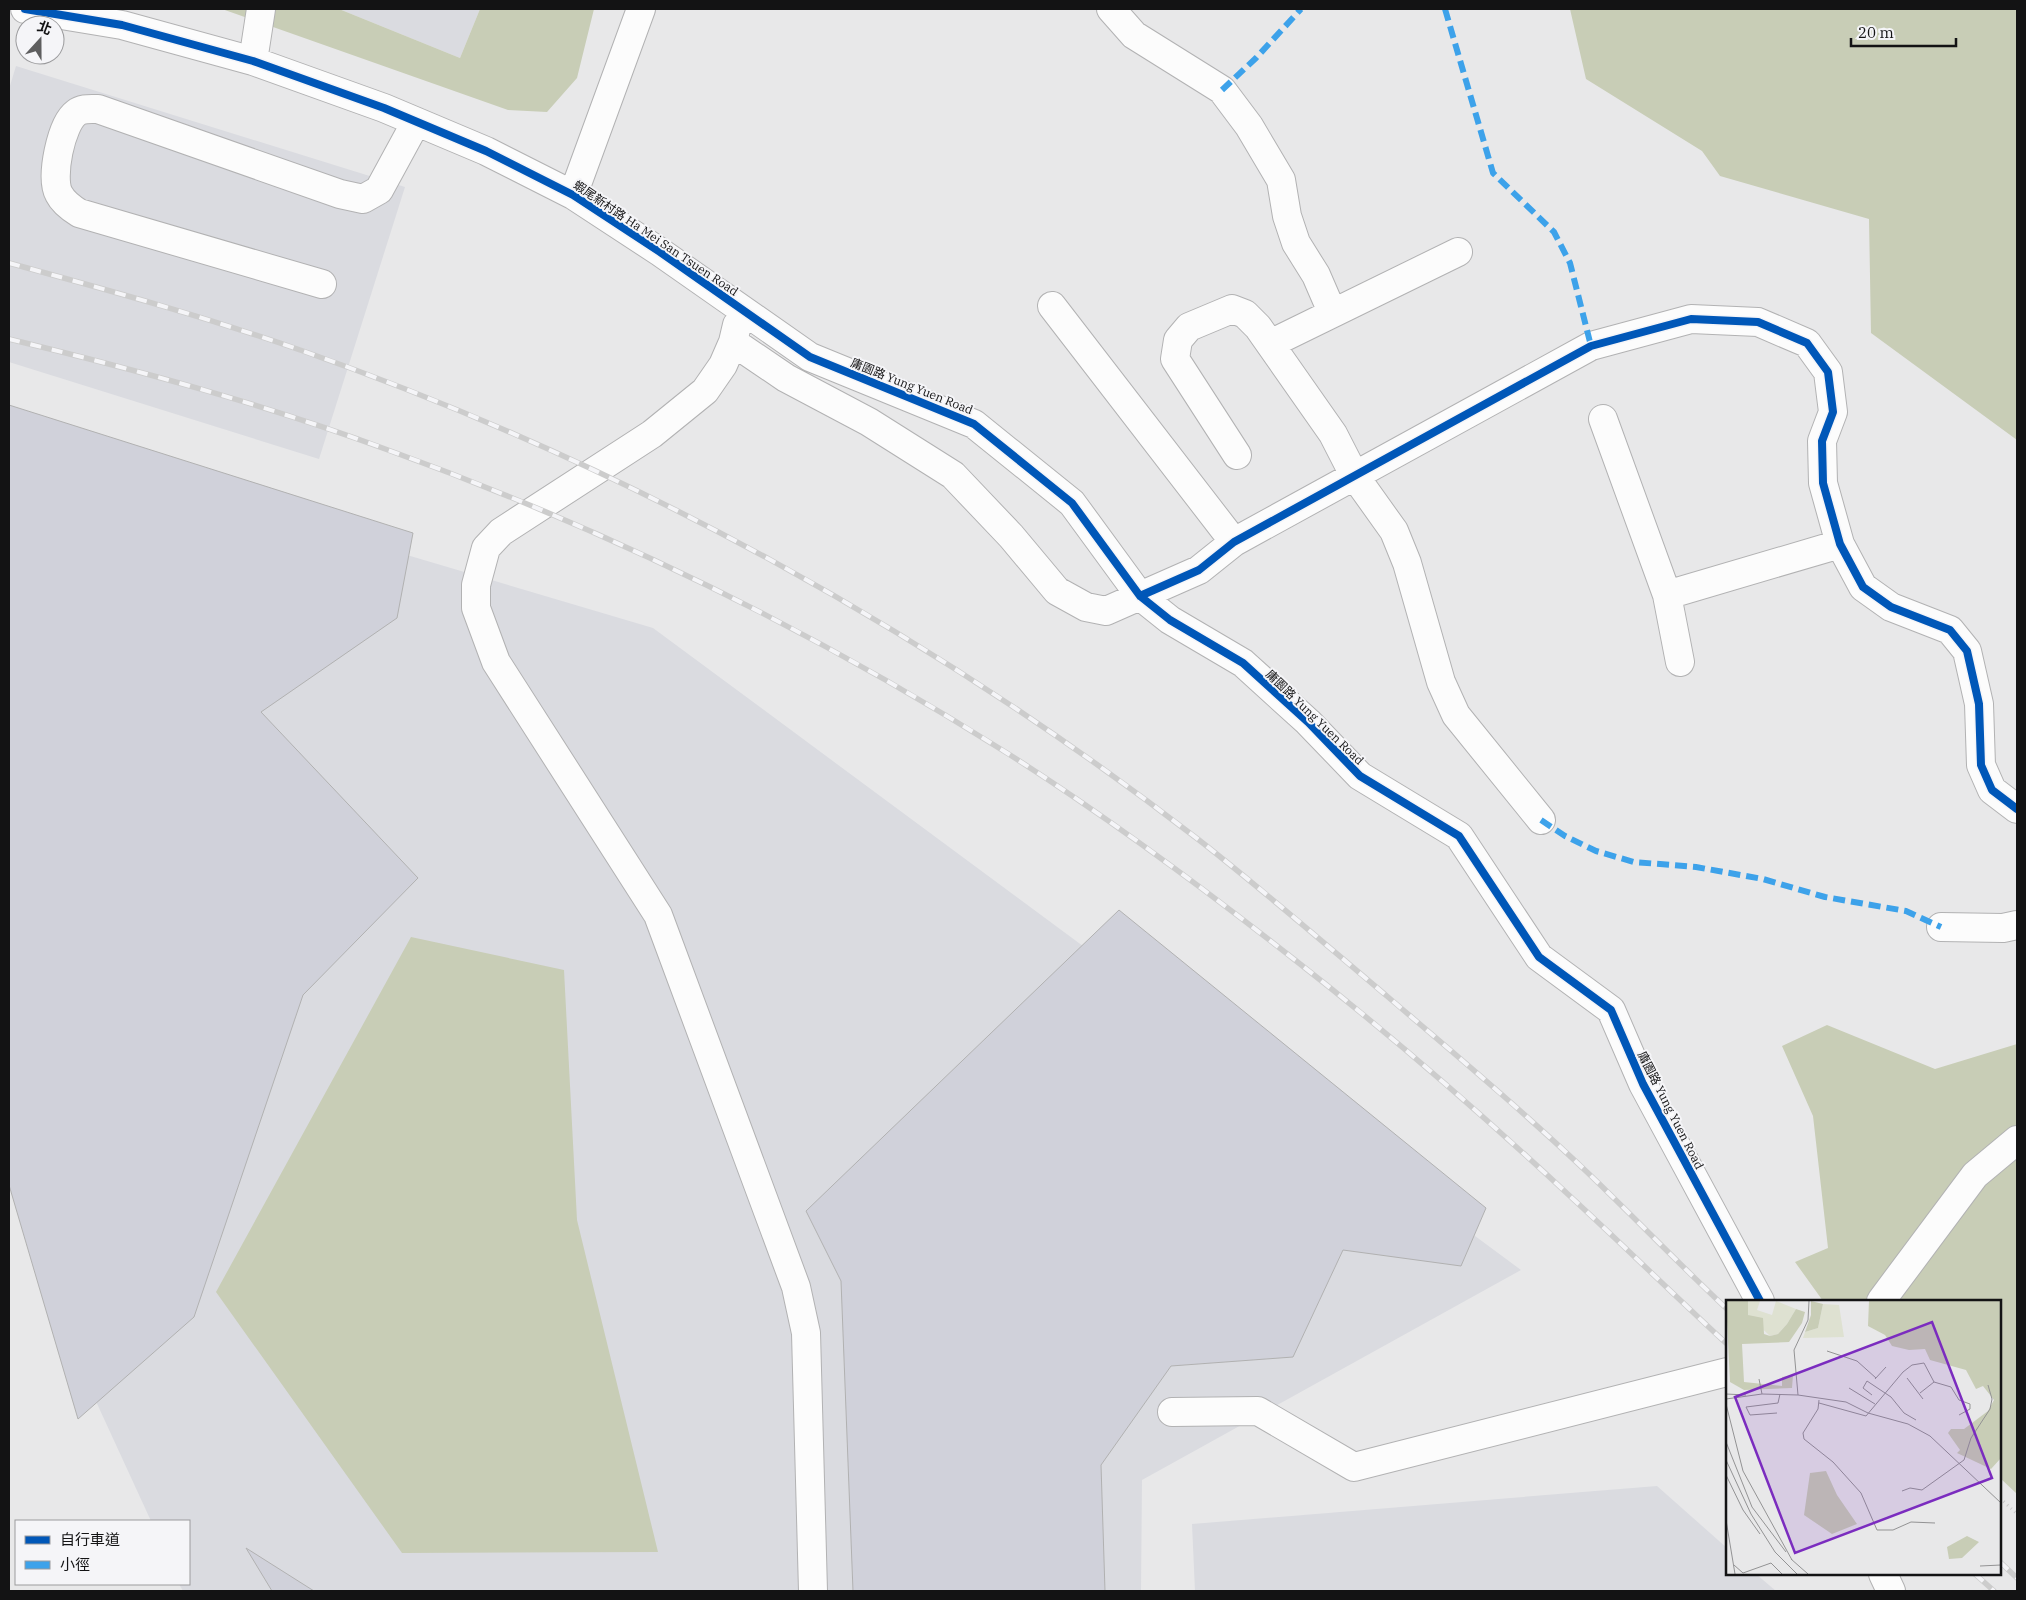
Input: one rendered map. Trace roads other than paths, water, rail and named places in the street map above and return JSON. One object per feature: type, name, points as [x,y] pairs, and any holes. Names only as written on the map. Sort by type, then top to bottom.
[{"type":"street","name":"蝦尾新村路 Ha Mei San Tsuen Road","points":[[25,9],[111,17],[253,61],[416,122],[486,151],[574,195],[810,356]]},
{"type":"street","points":[[253,61],[261,9]]},
{"type":"street","name":"蝦尾新村路 Ha Mei San Tsuen Road","points":[[574,195],[640,9]]},
{"type":"street","points":[[1111,9],[1134,35],[1222,90],[1249,126],[1281,180],[1287,216],[1296,243],[1316,275],[1332,312]]},
{"type":"street","points":[[322,284],[79,213],[58,194],[55,177],[57,160],[67,126],[75,114],[85,109],[98,110],[340,194],[363,199],[379,190],[416,122]]},
{"type":"street","points":[[1270,344],[1458,252]]},
{"type":"street","points":[[1052,306],[1234,542]]},
{"type":"street","points":[[740,308],[733,342],[723,365],[705,391],[652,434],[501,532],[486,548],[476,585],[476,608],[496,662],[658,915],[796,1287],[806,1333],[814,1591]]},
{"type":"street","points":[[1237,455],[1175,359],[1178,340],[1189,327],[1232,309],[1245,314],[1258,327],[1333,434],[1354,475],[1394,531],[1407,563],[1442,682],[1456,715],[1541,820]]},
{"type":"street","points":[[733,342],[786,378],[869,422],[953,475],[1011,536],[1057,592],[1086,608],[1106,611],[1199,570],[1234,542],[1591,346],[1691,319],[1758,322],[1807,343],[1828,372],[1833,412],[1822,441],[1823,483],[1840,544],[1862,587],[1891,607],[1950,630],[1967,651],[1978,704],[1981,765],[1992,790],[2017,810]]},
{"type":"street","name":"庸園路 Yung Yuen Road","points":[[810,356],[974,424],[1072,503],[1140,596],[1170,620],[1243,663],[1308,722],[1360,776],[1459,836],[1539,957],[1611,1010],[1643,1084],[1759,1300]]},
{"type":"street","points":[[1603,419],[1667,595],[1680,662]]},
{"type":"street","points":[[1667,595],[1840,544]]},
{"type":"street","points":[[1941,928],[2003,928],[2017,925]]},
{"type":"street","points":[[1882,1300],[1975,1175],[2017,1140]]},
{"type":"street","points":[[1172,1412],[1258,1412],[1354,1466],[1726,1372]]},
{"type":"street","points":[[1883,1575],[1891,1591]]},
{"type":"railway","points":[[9,263],[193,315],[303,351],[423,396],[541,446],[657,501],[771,560],[882,624],[990,692],[1096,764],[1247,878],[1490,1084],[1588,1173],[1726,1308]]},
{"type":"railway","points":[[9,339],[105,363],[247,403],[341,433],[469,480],[627,548],[705,585],[782,624],[933,708],[1007,753],[1117,827],[1225,906],[1331,988],[1505,1136],[1726,1343]]},
{"type":"railway","points":[[2001,1563],[2017,1578]]},
{"type":"railway","points":[[1976,1575],[1994,1591]]}]
